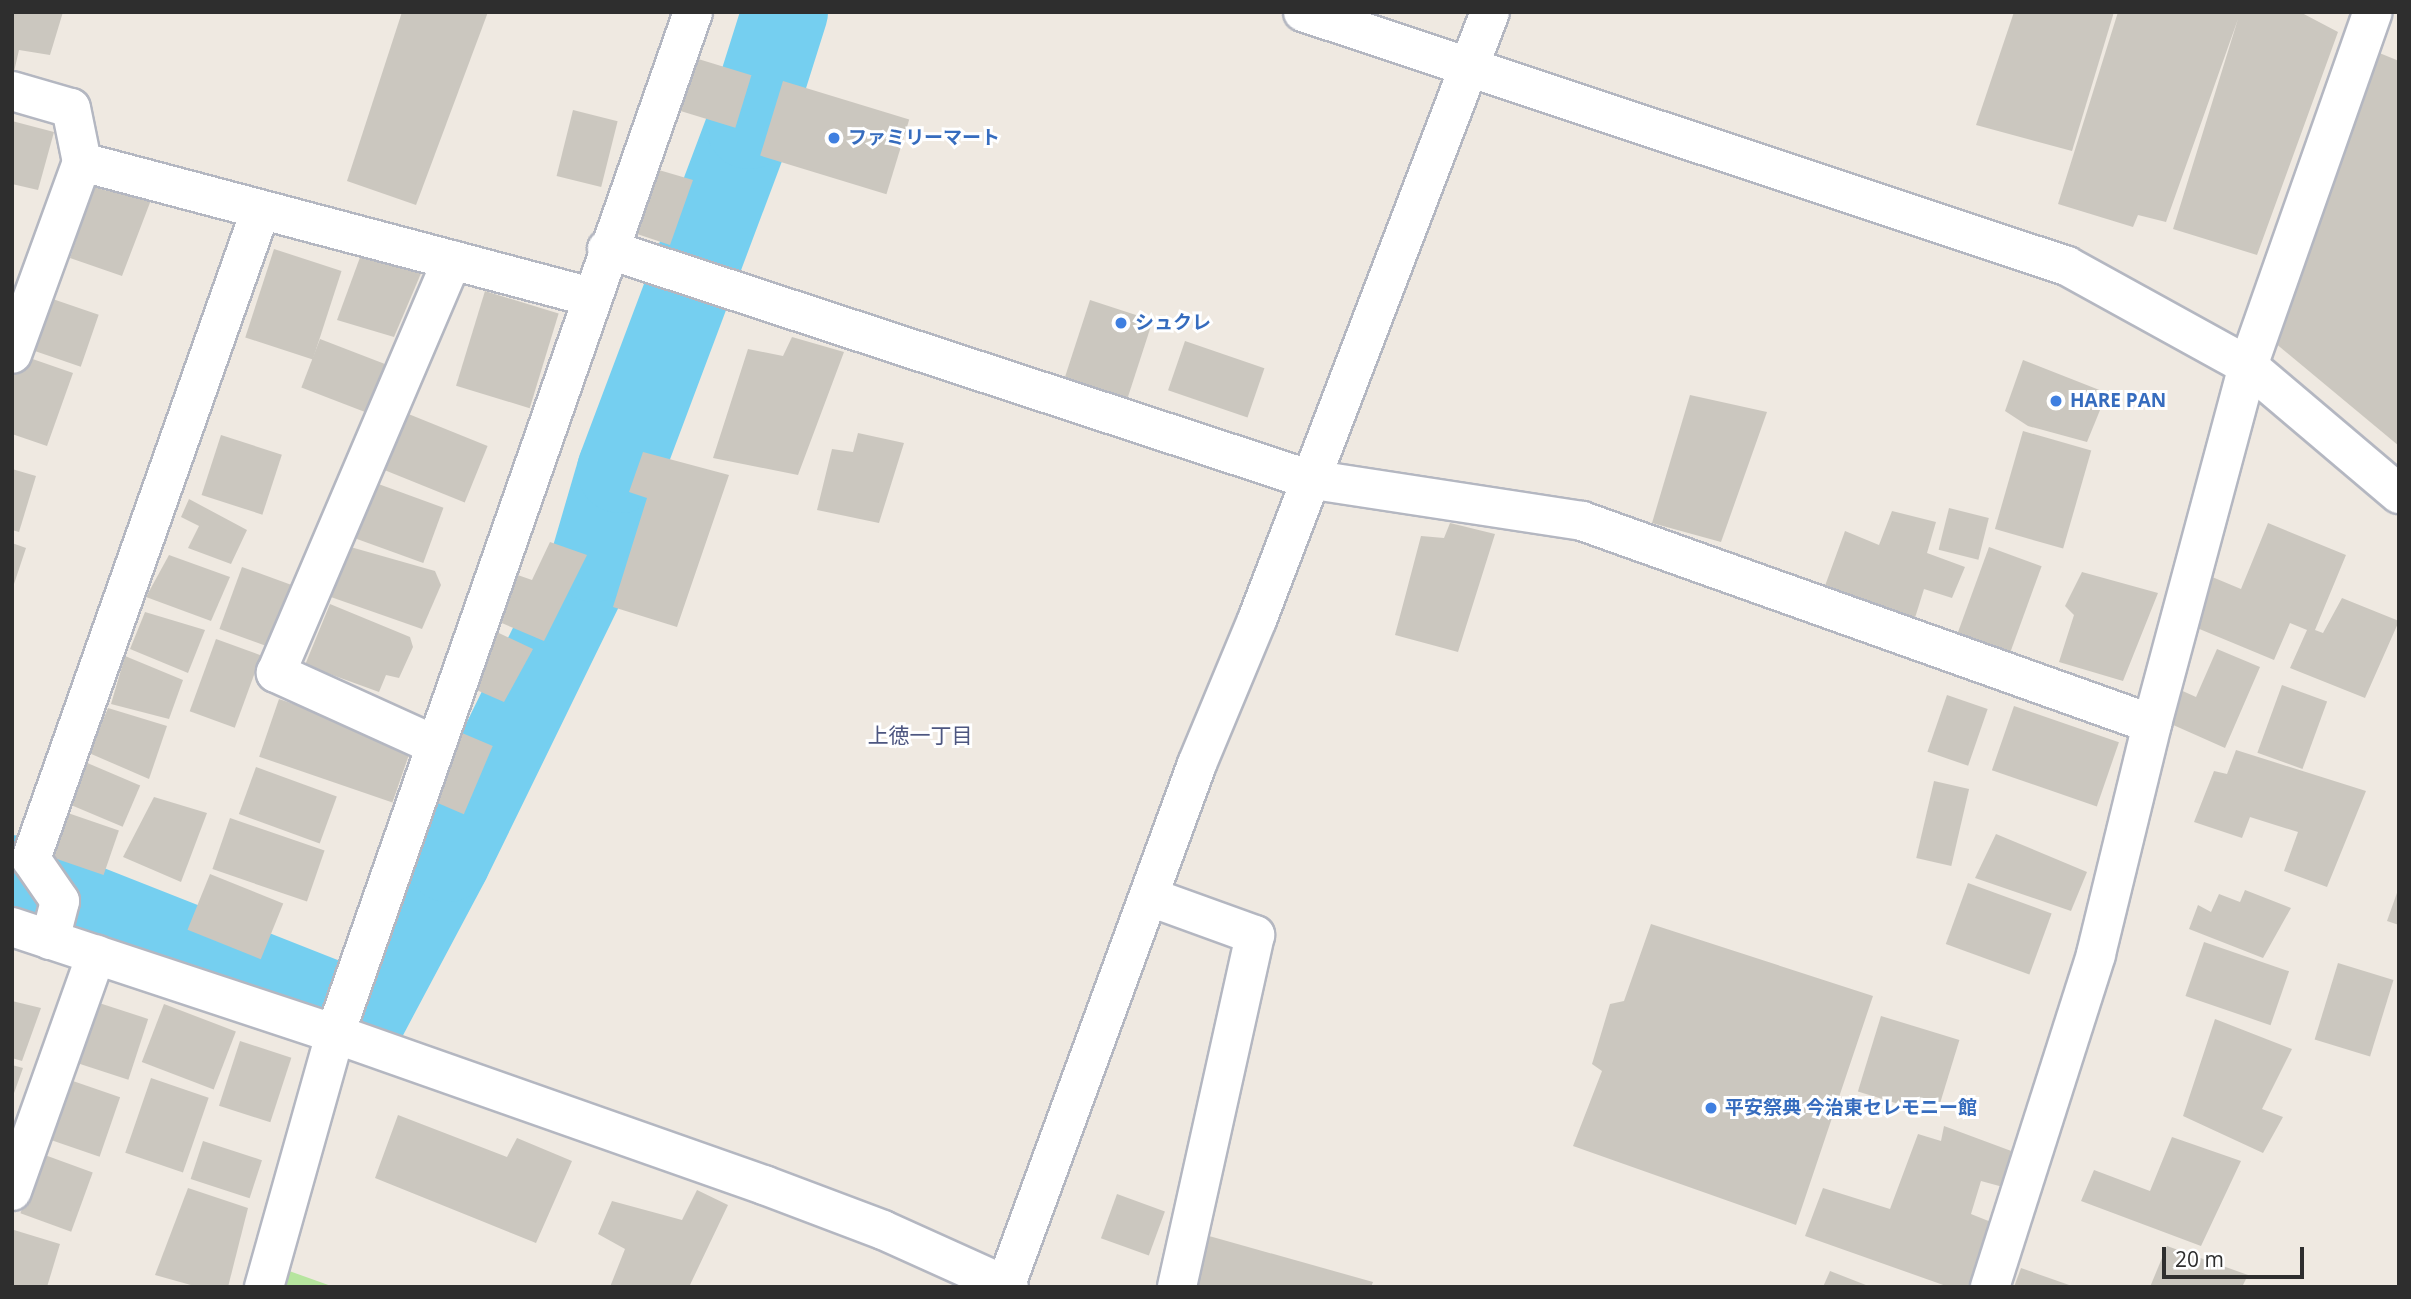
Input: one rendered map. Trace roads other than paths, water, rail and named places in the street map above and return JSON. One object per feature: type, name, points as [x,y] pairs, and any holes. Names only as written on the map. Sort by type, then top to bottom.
[{"type":"street","points":[[264,1287],[335,1034],[590,297],[693,12]]},
{"type":"street","points":[[1303,12],[2067,266],[2248,366],[2399,494]]},
{"type":"street","points":[[12,927],[335,1034],[776,1190],[1006,1286],[1308,479],[1490,12]]},
{"type":"street","points":[[1990,1287],[2096,954],[2152,724],[2248,366],[2374,12]]},
{"type":"street","points":[[12,91],[71,108],[82,162],[12,354]]},
{"type":"street","points":[[82,162],[590,297]]},
{"type":"street","points":[[50,940],[60,901],[31,859],[261,209]]},
{"type":"street","points":[[607,249],[1308,479],[1582,521],[2152,724]]},
{"type":"street","points":[[436,745],[276,673],[452,260]]},
{"type":"street","points":[[1150,897],[1255,935],[1177,1287]]},
{"type":"street","points":[[12,1191],[96,955]]},
{"type":"water","points":[[12,878],[337,1006],[324,1022],[12,914]]},
{"type":"waterway","points":[[12,878],[364,1017],[448,859],[594,559],[620,470],[749,126],[785,12]]},
{"type":"place","name":"ファミリーマート","points":[[834,138]]},
{"type":"place","name":"シュクレ","points":[[1121,323]]},
{"type":"place","name":"HARE PAN","points":[[2056,401]]},
{"type":"place","name":"平安祭典 今治東セレモニー館","points":[[1711,1108]]},
{"type":"district","name":"上徳一丁目","points":[[920,735]]}]
